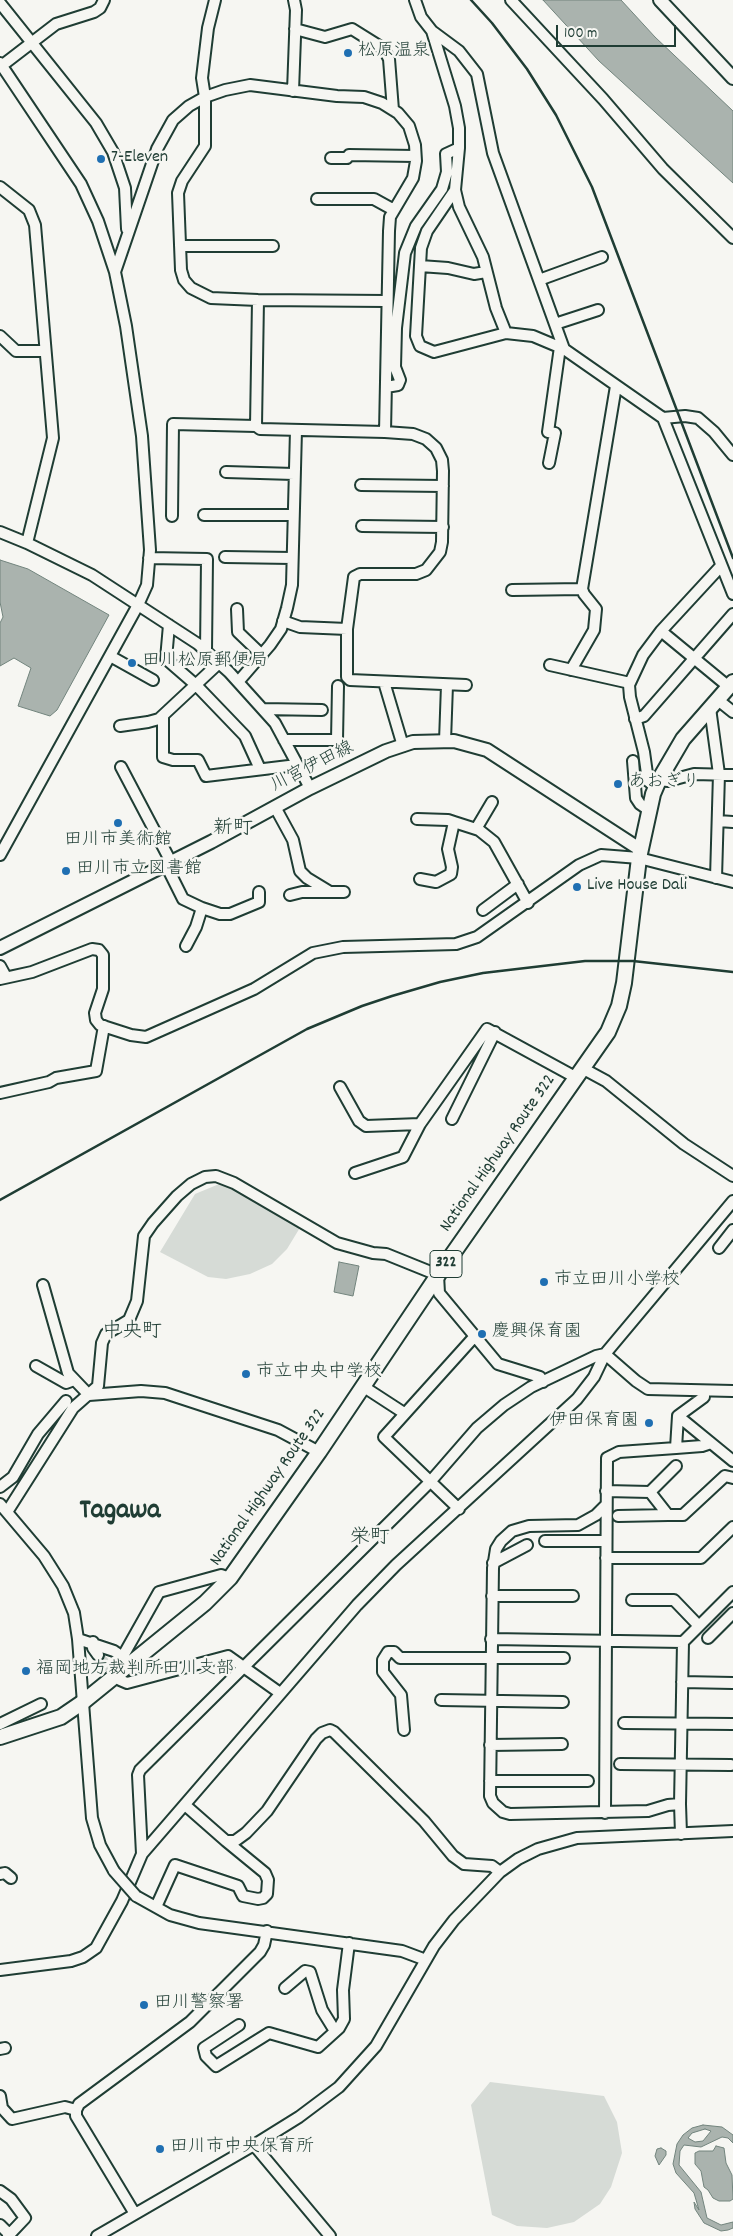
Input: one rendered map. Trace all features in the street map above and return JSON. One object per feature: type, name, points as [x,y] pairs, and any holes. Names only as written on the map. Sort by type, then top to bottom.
[{"type":"highway","name":"National Highway Route 322","points":[[0,1737],[62,1717],[83,1702],[127,1659],[205,1603],[230,1578],[364,1386],[438,1275],[578,1072],[608,1032],[619,1006],[624,983],[640,854],[657,783],[683,739],[731,684]]},
{"type":"main road","points":[[660,0],[733,78]]},
{"type":"main road","name":"川宮伊田線","points":[[0,948],[169,864],[372,757],[413,742],[445,741],[487,750],[506,761],[640,854]]},
{"type":"street","points":[[0,855],[138,605],[147,585],[149,558],[142,436],[116,272],[98,222],[81,184],[1,65],[56,24],[94,12],[100,8],[104,0]]},
{"type":"street","points":[[215,0],[208,28],[202,78],[205,97],[205,146],[182,181],[178,193],[181,270],[184,280],[191,288],[211,298],[386,301]]},
{"type":"street","points":[[293,91],[296,10],[294,0]]},
{"type":"street","points":[[415,0],[421,18],[432,31],[459,51],[477,74],[493,153],[562,348],[548,432],[555,433],[549,463]]},
{"type":"street","points":[[511,0],[603,99],[663,169],[733,238]]},
{"type":"street","points":[[0,3],[96,123],[113,152],[125,188],[128,236]]},
{"type":"street","points":[[295,29],[324,38],[352,30],[384,50],[389,58],[393,110]]},
{"type":"street","points":[[432,31],[455,106],[459,128],[455,190],[459,206],[483,257],[496,308],[506,332]]},
{"type":"street","points":[[116,272],[150,167],[173,120],[189,106],[205,97],[225,90],[250,85],[337,96],[364,97],[382,103],[393,110],[410,126],[416,156],[413,178],[390,217],[386,301],[385,432]]},
{"type":"street","points":[[386,387],[398,385],[400,380],[395,367],[396,328],[405,253],[416,226],[442,190],[447,172],[446,154],[459,148]]},
{"type":"street","points":[[330,158],[347,158],[349,155],[416,156]]},
{"type":"street","points":[[0,187],[29,210],[33,216],[53,438],[27,543]]},
{"type":"street","points":[[455,190],[427,231],[421,248],[416,336],[420,346],[434,352],[506,332],[533,336],[562,348],[663,418],[733,594]]},
{"type":"street","points":[[317,199],[374,199],[394,210]]},
{"type":"street","points":[[180,246],[273,246]]},
{"type":"street","points":[[539,280],[602,257]]},
{"type":"street","points":[[420,266],[448,268],[474,274],[486,272]]},
{"type":"street","points":[[256,426],[258,300]]},
{"type":"street","points":[[555,324],[598,310]]},
{"type":"street","points":[[0,336],[16,352],[45,351]]},
{"type":"street","points":[[571,670],[594,630],[596,609],[582,589],[616,386]]},
{"type":"street","points":[[663,418],[685,416],[698,418],[714,432],[733,454]]},
{"type":"street","points":[[172,516],[172,424],[256,426],[260,429],[385,432],[413,434],[426,439],[436,448],[442,460],[443,486],[440,552],[426,570],[416,574],[360,574],[354,577],[347,629],[347,677],[350,680],[466,685]]},
{"type":"street","points":[[238,682],[262,655],[281,629],[292,585],[296,430]]},
{"type":"street","points":[[226,472],[294,474]]},
{"type":"street","points":[[361,485],[443,486]]},
{"type":"street","points":[[204,515],[294,516]]},
{"type":"street","points":[[362,526],[442,527]]},
{"type":"street","points":[[0,532],[92,575],[206,651],[238,682],[275,723],[310,788]]},
{"type":"street","points":[[225,557],[292,558]]},
{"type":"street","points":[[149,558],[208,559],[206,651]]},
{"type":"street","points":[[721,566],[660,630],[643,655],[630,683],[630,697],[648,780],[657,783],[694,774],[733,775]]},
{"type":"street","points":[[512,590],[582,589]]},
{"type":"street","points":[[237,609],[238,632],[262,655]]},
{"type":"street","points":[[635,719],[644,716],[733,614]]},
{"type":"street","points":[[283,621],[300,627],[347,629]]},
{"type":"street","points":[[169,625],[166,660],[196,685],[245,736],[260,769]]},
{"type":"street","points":[[660,630],[693,658],[731,684]]},
{"type":"street","points":[[110,656],[153,680]]},
{"type":"street","points":[[120,726],[148,722],[163,716],[219,663]]},
{"type":"street","points":[[550,665],[630,683]]},
{"type":"street","points":[[384,682],[403,746]]},
{"type":"street","points":[[445,741],[447,685]]},
{"type":"street","points":[[284,740],[338,740],[338,686]]},
{"type":"street","points":[[716,878],[719,774],[714,704],[733,712]]},
{"type":"street","points":[[263,709],[322,710]]},
{"type":"street","points":[[163,716],[163,757],[173,760],[198,760],[206,776],[297,764]]},
{"type":"street","points":[[633,761],[636,798],[640,804],[650,810]]},
{"type":"street","points":[[121,767],[169,864],[184,899],[220,914],[230,914],[260,902],[259,892]]},
{"type":"street","points":[[476,829],[492,802]]},
{"type":"street","points":[[275,807],[293,840],[300,871],[307,878],[330,892]]},
{"type":"street","points":[[417,820],[448,820],[476,829],[494,842],[528,903]]},
{"type":"street","points":[[718,821],[733,822]]},
{"type":"street","points":[[420,879],[436,882],[451,874],[452,867],[448,849],[454,822]]},
{"type":"street","points":[[0,966],[3,978],[32,972],[63,962],[92,949],[99,950],[103,956],[103,989],[95,1013],[96,1020],[104,1026],[131,1035],[146,1037],[254,989],[313,954],[343,948],[456,944],[477,937],[528,903],[579,865],[601,855],[640,854],[733,882]]},
{"type":"street","points":[[483,910],[518,884]]},
{"type":"street","points":[[290,895],[302,892],[344,892]]},
{"type":"street","points":[[186,946],[196,928],[202,908]]},
{"type":"street","points":[[0,1093],[49,1082],[56,1078],[96,1071],[104,1026]]},
{"type":"street","points":[[355,1173],[403,1157],[420,1124],[487,1029],[578,1072],[606,1082],[684,1144],[733,1176]]},
{"type":"street","points":[[452,1119],[495,1032]]},
{"type":"street","points":[[340,1088],[359,1122],[366,1126],[420,1124]]},
{"type":"street","points":[[426,1960],[402,1951],[199,1923],[170,1915],[136,1896],[114,1872],[100,1845],[92,1818],[78,1639],[74,1613],[63,1586],[44,1556],[4,1508],[73,1408],[98,1386],[102,1343],[106,1334],[128,1320],[137,1301],[144,1236],[177,1196],[191,1184],[205,1177],[216,1176],[234,1183],[337,1243],[373,1253],[386,1254],[438,1275],[439,1293],[498,1364],[540,1377],[543,1382]]},
{"type":"street","points":[[0,1970],[71,1961],[83,1957],[96,1948],[122,1901],[142,1854],[364,1598],[396,1566],[577,1399],[594,1378],[605,1354],[733,1201]]},
{"type":"street","points":[[719,1248],[733,1230]]},
{"type":"street","points":[[43,1285],[68,1373],[89,1395]]},
{"type":"street","points":[[459,1509],[384,1437],[475,1336]]},
{"type":"street","points":[[142,1854],[138,1775],[140,1770],[430,1482],[477,1428],[504,1404],[531,1386],[596,1356],[605,1354]]},
{"type":"street","points":[[605,1354],[648,1389],[733,1391]]},
{"type":"street","points":[[36,1366],[66,1383],[74,1380]]},
{"type":"street","points":[[364,1386],[404,1413]]},
{"type":"street","points":[[89,1395],[141,1390],[165,1393],[278,1430],[318,1452]]},
{"type":"street","points":[[678,1416],[704,1397],[704,1391]]},
{"type":"street","points":[[0,1487],[12,1477],[38,1434],[66,1401]]},
{"type":"street","points":[[678,1416],[711,1443],[728,1451],[733,1461]]},
{"type":"street","points":[[676,1448],[678,1416]]},
{"type":"street","points":[[605,1813],[607,1458],[618,1452],[702,1446],[711,1443]]},
{"type":"street","points":[[606,1491],[650,1492],[676,1466]]},
{"type":"street","points":[[618,1516],[683,1515],[725,1476],[733,1478]]},
{"type":"street","points":[[650,1492],[668,1515]]},
{"type":"street","points":[[606,1505],[596,1515],[578,1525],[529,1526],[512,1531],[501,1541],[496,1549],[493,1563],[492,1596],[490,1796],[493,1803],[503,1812],[510,1814],[648,1811],[668,1805],[680,1804]]},
{"type":"street","points":[[606,1558],[701,1558],[733,1527]]},
{"type":"street","points":[[545,1541],[606,1541]]},
{"type":"street","points":[[493,1563],[527,1545]]},
{"type":"street","points":[[78,1639],[93,1642],[127,1659],[160,1592],[221,1575],[230,1578]]},
{"type":"street","points":[[491,1639],[683,1642],[733,1592]]},
{"type":"street","points":[[492,1596],[574,1596]]},
{"type":"street","points":[[632,1600],[674,1600],[700,1626]]},
{"type":"street","points":[[708,1638],[733,1613]]},
{"type":"street","points":[[93,1642],[98,1655]]},
{"type":"street","points":[[681,1834],[683,1642]]},
{"type":"street","points":[[404,1730],[401,1695],[383,1672],[383,1660],[388,1652],[394,1652],[400,1658],[564,1658]]},
{"type":"street","points":[[120,1680],[127,1683],[228,1656],[280,1693]]},
{"type":"street","points":[[682,1682],[733,1682]]},
{"type":"street","points":[[441,1700],[563,1702]]},
{"type":"street","points":[[0,1724],[41,1704]]},
{"type":"street","points":[[624,1723],[733,1724]]},
{"type":"street","points":[[226,1841],[235,1841],[246,1833],[267,1811],[316,1739],[322,1733],[330,1730],[424,1821],[454,1856],[464,1864],[492,1866],[500,1872]]},
{"type":"street","points":[[490,1745],[562,1744]]},
{"type":"street","points":[[620,1764],[732,1765]]},
{"type":"street","points":[[490,1781],[588,1781]]},
{"type":"street","points":[[156,1907],[175,1865],[238,1886],[243,1896],[249,1899],[264,1898],[267,1894],[268,1880],[265,1873],[185,1805]]},
{"type":"street","points":[[97,2236],[254,2145],[299,2117],[340,2087],[376,2046],[426,1960],[454,1920],[500,1872],[518,1859],[538,1848],[577,1838],[733,1831]]},
{"type":"street","points":[[0,1874],[5,1874],[11,1878]]},
{"type":"street","points":[[134,2214],[76,2116],[76,2110],[79,2104],[190,2022],[260,1952],[264,1945],[267,1931]]},
{"type":"street","points":[[239,2025],[204,2048],[206,2056],[216,2066],[269,2033],[318,2047],[335,2032],[344,2019],[343,1990],[349,1943]]},
{"type":"street","points":[[285,1988],[305,1971],[310,1972],[322,2010],[335,2032]]},
{"type":"street","points":[[0,2096],[2,2108],[12,2119],[66,2107],[76,2110]]},
{"type":"street","points":[[254,2145],[330,2236]]},
{"type":"street","points":[[0,2191],[11,2199],[25,2218],[9,2235],[0,2225]]},
{"type":"shaded area","points":[[543,0],[621,0],[655,37],[733,111],[733,183],[599,61]]},
{"type":"shaded area","points":[[0,560],[28,569],[109,615],[57,710],[50,716],[18,706],[31,668],[14,658],[0,666],[0,623],[3,617],[0,602]]},
{"type":"shaded area","points":[[224,1182],[301,1226],[287,1249],[272,1264],[250,1274],[226,1279],[208,1277],[160,1252],[195,1194]]},
{"type":"shaded area","points":[[339,1262],[359,1266],[353,1296],[334,1292]]},
{"type":"shaded area","points":[[490,2082],[604,2096],[617,2122],[622,2153],[611,2187],[600,2204],[574,2222],[547,2228],[517,2226],[492,2215],[471,2105]]},
{"type":"shaded area","points":[[703,2125],[722,2127],[733,2135],[733,2143],[728,2138],[722,2137],[701,2147],[684,2145],[680,2151],[679,2165],[701,2192],[707,2218],[721,2225],[733,2222],[733,2228],[728,2230],[721,2231],[704,2223],[695,2209],[694,2202],[699,2210],[694,2193],[676,2173],[673,2164],[677,2144],[683,2135],[692,2128]],"holes":[[[705,2129],[711,2131],[703,2141],[695,2142],[688,2138],[692,2133]]]},
{"type":"shaded area","points":[[716,2146],[724,2148],[726,2163],[732,2175],[733,2199],[730,2201],[719,2201],[713,2198],[704,2187],[701,2171],[695,2164],[695,2153],[699,2151],[713,2151]]},
{"type":"shaded area","points":[[661,2148],[666,2151],[666,2155],[659,2165],[655,2156],[657,2149]]},
{"type":"tunnel","points":[[98,1655],[120,1680]]},
{"type":"railway","points":[[471,0],[492,23],[527,69],[556,115],[592,187],[733,558]]},
{"type":"railway","points":[[0,1200],[307,1029],[362,1006],[392,996],[440,982],[483,973],[585,961],[633,961],[733,972]]},
{"type":"place","name":"松原温泉","points":[[348,53]]},
{"type":"place","name":"7-Eleven","points":[[101,159]]},
{"type":"place","name":"田川松原郵便局","points":[[132,663]]},
{"type":"place","name":"あおぎり","points":[[618,784]]},
{"type":"place","name":"田川市美術館","points":[[118,823]]},
{"type":"place","name":"田川市立図書館","points":[[66,871]]},
{"type":"place","name":"Live House Dali","points":[[577,887]]},
{"type":"place","name":"市立田川小学校","points":[[544,1282]]},
{"type":"place","name":"慶興保育園","points":[[482,1334]]},
{"type":"place","name":"市立中央中学校","points":[[246,1374]]},
{"type":"place","name":"伊田保育園","points":[[649,1423]]},
{"type":"place","name":"福岡地方裁判所田川支部","points":[[26,1671]]},
{"type":"place","name":"田川警察署","points":[[144,2005]]},
{"type":"place","name":"田川市中央保育所","points":[[160,2149]]},
{"type":"district","name":"新町","points":[[233,830]]},
{"type":"district","name":"中央町","points":[[132,1333]]},
{"type":"district","name":"Tagawa","points":[[120,1513]]},
{"type":"district","name":"栄町","points":[[370,1539]]}]
